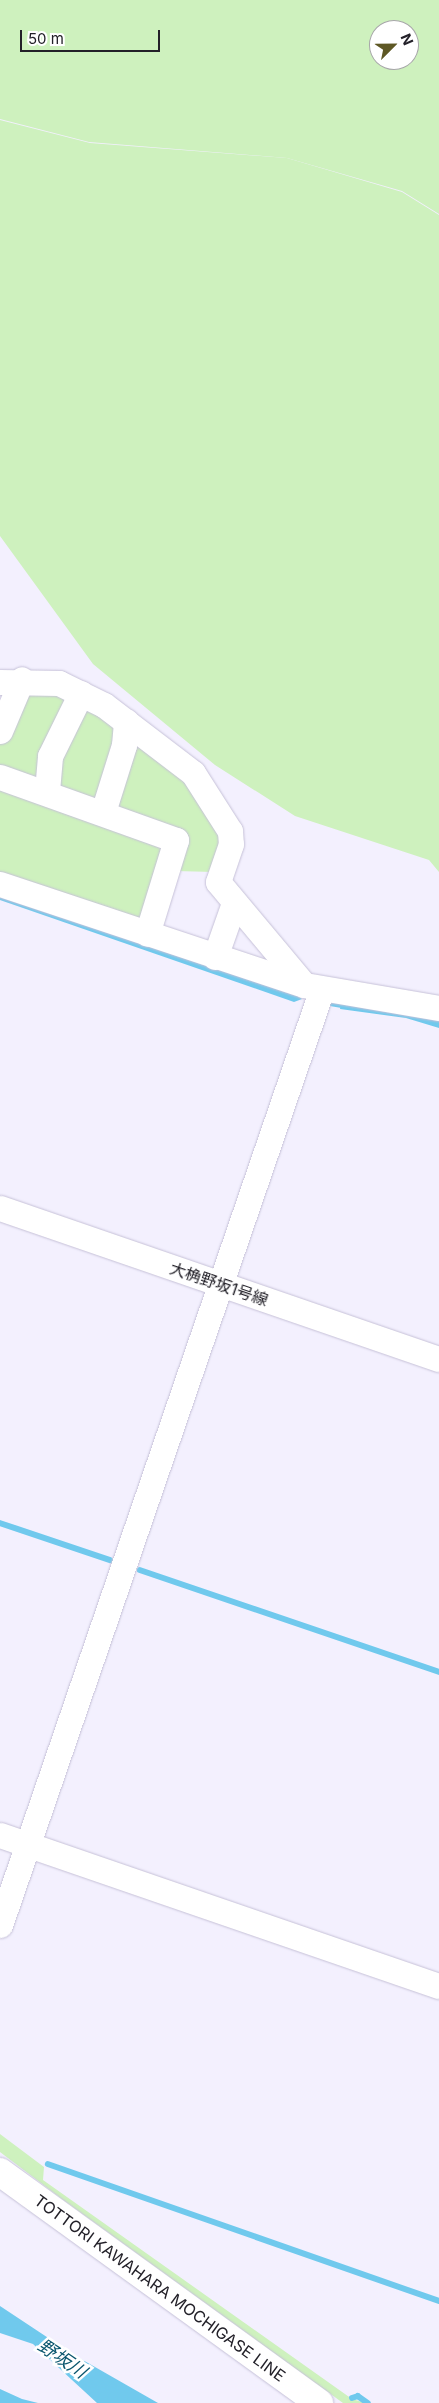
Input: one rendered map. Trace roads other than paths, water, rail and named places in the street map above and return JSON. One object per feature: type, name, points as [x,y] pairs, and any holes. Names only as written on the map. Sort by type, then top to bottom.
[{"type":"main road","name":"TOTTORI KAWAHARA MOCHIGASE LINE","points":[[0,2172],[319,2403]]},
{"type":"street","points":[[0,732],[11,680],[59,683],[126,721],[193,773],[221,811],[231,844],[218,882],[234,904],[313,987]]},
{"type":"street","points":[[47,791],[50,756],[81,694]]},
{"type":"street","points":[[103,812],[124,745],[126,721]]},
{"type":"street","points":[[0,777],[47,791],[176,840],[148,934]]},
{"type":"street","points":[[0,884],[215,957],[313,987],[439,1008]]},
{"type":"street","points":[[215,957],[234,904]]},
{"type":"street","points":[[0,1926],[30,1845],[222,1284],[313,987]]},
{"type":"street","name":"大桷野坂1号線","points":[[0,1208],[439,1359]]},
{"type":"street","points":[[0,1835],[439,1986]]},
{"type":"water","points":[[0,894],[295,993],[302,999],[294,1002],[0,900]]},
{"type":"water","points":[[341,1003],[410,1011],[439,1021],[439,1028],[406,1018],[340,1009]]},
{"type":"water","name":"野坂川","points":[[0,2306],[74,2355],[158,2403],[97,2403],[33,2344],[0,2333]]},
{"type":"water","points":[[0,2389],[22,2399],[38,2403],[0,2403]]},
{"type":"waterway","points":[[325,1002],[348,1006]]},
{"type":"waterway","points":[[0,1523],[110,1560]]},
{"type":"waterway","points":[[140,1570],[439,1672]]},
{"type":"waterway","points":[[48,2164],[439,2301]]},
{"type":"waterway","points":[[352,2398],[358,2396],[368,2403]]}]
